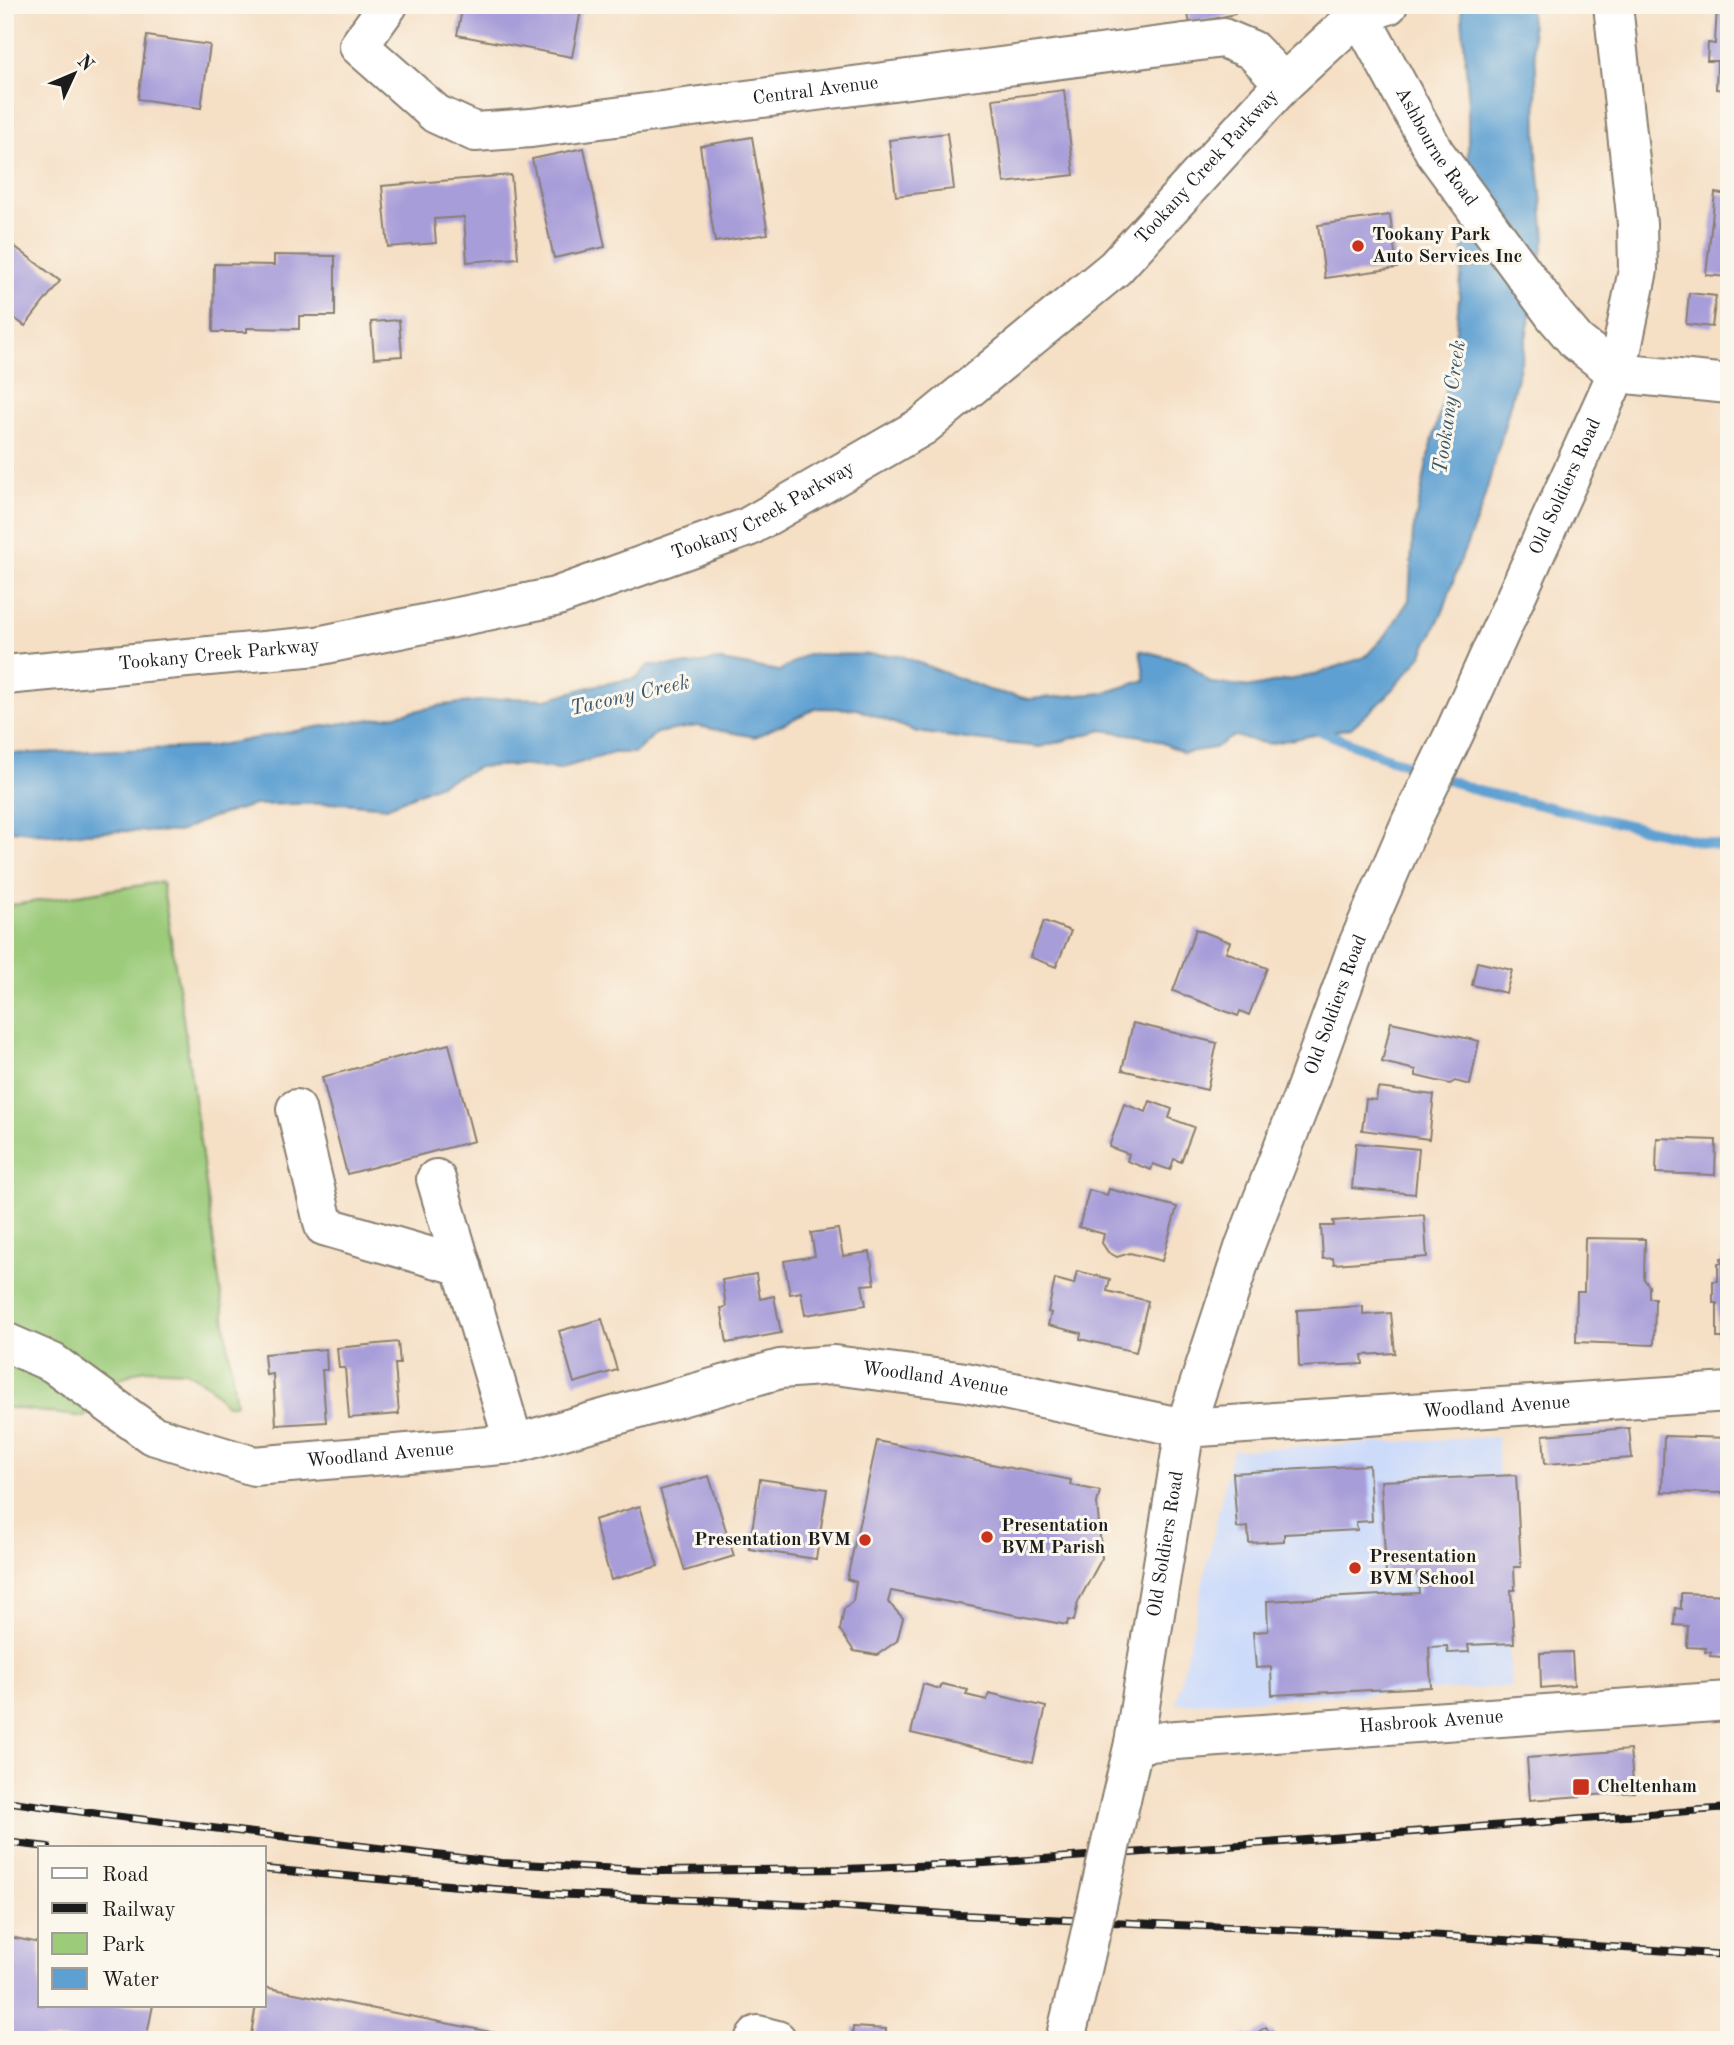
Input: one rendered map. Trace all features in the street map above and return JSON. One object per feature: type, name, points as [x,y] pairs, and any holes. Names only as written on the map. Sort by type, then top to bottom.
[{"type":"street","name":"Central Avenue","points":[[388,5],[359,46],[436,114],[475,131],[531,128],[1223,38],[1252,50],[1284,83]]},
{"type":"street","name":"Old Soldiers Road","points":[[1068,2037],[1134,1743],[1185,1428],[1245,1245],[1357,947],[1411,822],[1454,734],[1617,373],[1639,270],[1637,224],[1613,5]]},
{"type":"street","name":"Ashbourne Road","points":[[1367,8],[1435,153],[1555,316],[1577,341],[1617,373]]},
{"type":"street","name":"Tookany Creek Parkway","points":[[5,675],[317,646],[555,597],[748,527],[923,426],[1115,268],[1284,83],[1367,8]]},
{"type":"street","points":[[1617,373],[1729,384]]},
{"type":"street","points":[[296,1109],[324,1226],[461,1266]]},
{"type":"street","points":[[436,1179],[514,1444]]},
{"type":"street","name":"Woodland Avenue","points":[[5,1342],[53,1363],[152,1434],[254,1466],[514,1444],[780,1369],[834,1365],[966,1382],[1185,1428],[1729,1392]]},
{"type":"street","name":"Hasbrook Avenue","points":[[1134,1743],[1729,1701]]},
{"type":"street","points":[[754,2040],[758,2035],[777,2040]]},
{"type":"shaded area","name":"Presentation BVM School","points":[[1497,1437],[1511,1687],[1176,1704],[1232,1450]]},
{"type":"green space","points":[[162,882],[236,1404],[225,1404],[210,1386],[185,1371],[144,1369],[121,1378],[84,1417],[5,1407],[5,906]]},
{"type":"water","points":[[1461,5],[1529,5],[1536,65],[1537,153],[1545,237],[1523,354],[1500,443],[1481,509],[1444,609],[1420,658],[1386,697],[1351,728],[1268,744],[1234,736],[1214,748],[1184,753],[1152,738],[1103,730],[1040,747],[917,732],[857,709],[817,708],[755,737],[697,726],[656,733],[635,753],[613,753],[559,769],[517,765],[479,767],[387,807],[342,803],[254,805],[207,819],[179,832],[120,831],[53,835],[5,829],[5,754],[208,747],[443,705],[508,698],[547,699],[636,678],[649,665],[692,665],[716,660],[779,671],[807,654],[899,655],[989,690],[1029,699],[1104,693],[1145,680],[1140,650],[1187,662],[1211,683],[1252,687],[1313,675],[1365,657],[1386,635],[1409,600],[1413,532],[1428,458],[1453,360],[1468,182],[1468,93]]},
{"type":"building","points":[[463,5],[582,5],[572,57],[457,35]]},
{"type":"building","points":[[1186,5],[1233,5],[1235,14],[1190,24]]},
{"type":"building","points":[[1717,5],[1729,5],[1729,90],[1716,89],[1717,61],[1707,61],[1708,43],[1715,44]]},
{"type":"building","points":[[147,36],[210,45],[201,108],[138,99]]},
{"type":"building","points":[[1064,90],[1074,175],[1004,183],[993,99]]},
{"type":"building","points":[[947,133],[954,189],[896,196],[889,140]]},
{"type":"building","points":[[752,137],[768,234],[715,242],[700,146]]},
{"type":"building","points":[[584,148],[605,247],[554,258],[532,159]]},
{"type":"building","points":[[511,175],[518,258],[467,262],[464,217],[434,219],[436,243],[388,247],[382,186]]},
{"type":"building","points":[[1715,193],[1729,195],[1728,277],[1706,275]]},
{"type":"building","name":"Tookany Park Auto Services Inc","points":[[1390,215],[1397,268],[1325,278],[1318,225]]},
{"type":"building","points":[[5,239],[60,281],[25,326],[5,311]]},
{"type":"building","points":[[274,255],[335,256],[335,316],[299,316],[299,329],[247,328],[247,332],[213,332],[214,264],[274,265]]},
{"type":"building","points":[[1689,293],[1716,296],[1712,327],[1686,324]]},
{"type":"building","points":[[399,320],[402,356],[374,358],[371,322]]},
{"type":"building","points":[[1044,921],[1071,931],[1056,967],[1030,957]]},
{"type":"building","points":[[1196,929],[1230,942],[1226,952],[1267,968],[1249,1015],[1240,1011],[1238,1016],[1173,991]]},
{"type":"building","points":[[1477,962],[1512,970],[1506,993],[1472,985]]},
{"type":"building","points":[[1391,1022],[1479,1041],[1470,1085],[1455,1081],[1450,1084],[1416,1076],[1416,1070],[1382,1062]]},
{"type":"building","points":[[1133,1023],[1217,1043],[1207,1090],[1122,1070]]},
{"type":"building","points":[[449,1044],[474,1141],[347,1174],[322,1077]]},
{"type":"building","points":[[1378,1088],[1434,1095],[1429,1139],[1362,1130],[1366,1099],[1376,1100]]},
{"type":"building","points":[[1150,1101],[1172,1109],[1169,1118],[1194,1127],[1181,1162],[1174,1159],[1170,1170],[1153,1164],[1151,1170],[1127,1161],[1129,1154],[1109,1147],[1124,1104],[1146,1112]]},
{"type":"building","points":[[1657,1138],[1716,1140],[1715,1175],[1656,1173]]},
{"type":"building","points":[[1356,1143],[1419,1149],[1415,1194],[1352,1188]]},
{"type":"building","points":[[1109,1189],[1177,1207],[1162,1261],[1130,1253],[1117,1257],[1108,1252],[1102,1243],[1104,1234],[1079,1227],[1089,1190],[1107,1195]]},
{"type":"building","points":[[1424,1215],[1427,1257],[1334,1264],[1333,1258],[1323,1259],[1321,1226],[1334,1226],[1333,1221]]},
{"type":"building","points":[[838,1229],[843,1256],[870,1252],[875,1284],[862,1285],[866,1305],[805,1315],[801,1292],[790,1294],[784,1261],[815,1256],[811,1233]]},
{"type":"building","points":[[1585,1238],[1645,1239],[1644,1279],[1649,1286],[1649,1298],[1655,1298],[1654,1345],[1576,1342],[1577,1292],[1584,1292]]},
{"type":"building","points":[[1729,1257],[1729,1338],[1717,1338],[1717,1303],[1713,1303],[1713,1281],[1718,1281],[1718,1263],[1722,1263],[1721,1258]]},
{"type":"building","points":[[1077,1271],[1110,1279],[1107,1291],[1148,1301],[1136,1352],[1080,1339],[1081,1333],[1048,1325],[1055,1279],[1074,1284]]},
{"type":"building","points":[[756,1274],[760,1299],[774,1296],[781,1333],[727,1343],[721,1308],[726,1307],[722,1280]]},
{"type":"building","points":[[1363,1306],[1363,1315],[1391,1313],[1395,1353],[1362,1355],[1363,1364],[1299,1367],[1297,1310]]},
{"type":"building","points":[[602,1319],[617,1370],[574,1383],[559,1331]]},
{"type":"building","points":[[398,1342],[400,1364],[395,1364],[399,1414],[349,1418],[345,1368],[339,1368],[337,1348]]},
{"type":"building","points":[[326,1349],[327,1370],[322,1370],[326,1422],[276,1425],[273,1374],[266,1375],[264,1354]]},
{"type":"building","points":[[1629,1428],[1632,1458],[1545,1464],[1543,1435]]},
{"type":"building","points":[[1664,1436],[1729,1438],[1729,1493],[1662,1492]]},
{"type":"building","name":"Presentation BVM Parish","points":[[877,1441],[1071,1480],[1070,1485],[1100,1491],[1097,1503],[1102,1558],[1078,1602],[1074,1621],[1068,1620],[1067,1625],[891,1591],[888,1602],[903,1618],[897,1641],[877,1655],[854,1651],[840,1630],[844,1609],[853,1601],[856,1582],[847,1579]]},
{"type":"building","points":[[1369,1465],[1372,1521],[1356,1522],[1357,1530],[1284,1534],[1284,1541],[1249,1543],[1248,1527],[1237,1528],[1233,1473]]},
{"type":"building","name":"Presentation BVM School","points":[[1516,1475],[1521,1567],[1514,1567],[1515,1590],[1511,1590],[1514,1643],[1468,1645],[1469,1652],[1448,1653],[1447,1646],[1429,1647],[1431,1687],[1272,1695],[1271,1667],[1256,1668],[1253,1632],[1268,1631],[1267,1601],[1419,1593],[1418,1574],[1386,1575],[1381,1481]]},
{"type":"building","points":[[709,1476],[734,1556],[685,1571],[660,1490]]},
{"type":"building","points":[[760,1479],[827,1489],[816,1559],[749,1549]]},
{"type":"building","points":[[640,1506],[658,1566],[611,1580],[594,1520]]},
{"type":"building","points":[[1681,1593],[1729,1595],[1729,1654],[1723,1657],[1710,1656],[1711,1652],[1705,1652],[1706,1648],[1687,1647],[1688,1626],[1674,1625],[1675,1608],[1681,1609]]},
{"type":"building","points":[[1572,1652],[1574,1685],[1541,1688],[1540,1653]]},
{"type":"building","points":[[923,1684],[940,1689],[942,1684],[968,1690],[966,1695],[987,1700],[989,1693],[1046,1707],[1033,1762],[911,1733]]},
{"type":"building","points":[[1630,1750],[1634,1792],[1530,1800],[1527,1758]]},
{"type":"building","points":[[5,1936],[38,1943],[38,2007],[153,2007],[146,2040],[5,2040]]},
{"type":"building","points":[[266,1987],[496,2033],[494,2040],[250,2040],[256,2007],[266,2007]]},
{"type":"building","points":[[853,2027],[886,2029],[886,2036],[908,2040],[852,2040]]},
{"type":"building","points":[[1266,2027],[1277,2040],[1236,2040],[1247,2033],[1250,2037]]},
{"type":"waterway","points":[[1313,728],[1478,791],[1729,848]]},
{"type":"railway","points":[[5,1801],[502,1863],[662,1871],[845,1869],[985,1863],[1729,1808]]},
{"type":"railway","points":[[5,1842],[39,1846]]},
{"type":"railway","points":[[266,1869],[551,1894],[1428,1935],[1729,1955]]},
{"type":"place","name":"Tookany Park Auto Services Inc","points":[[1358,246]]},
{"type":"place","name":"Presentation BVM Parish","points":[[987,1537]]},
{"type":"place","name":"Presentation BVM","points":[[865,1540]]},
{"type":"place","name":"Presentation BVM School","points":[[1355,1568]]},
{"type":"place","name":"Cheltenham","points":[[1581,1787]]},
{"type":"water label","name":"Tookany Creek","points":[[1450,407]]},
{"type":"water label","name":"Tacony Creek","points":[[630,696]]}]
